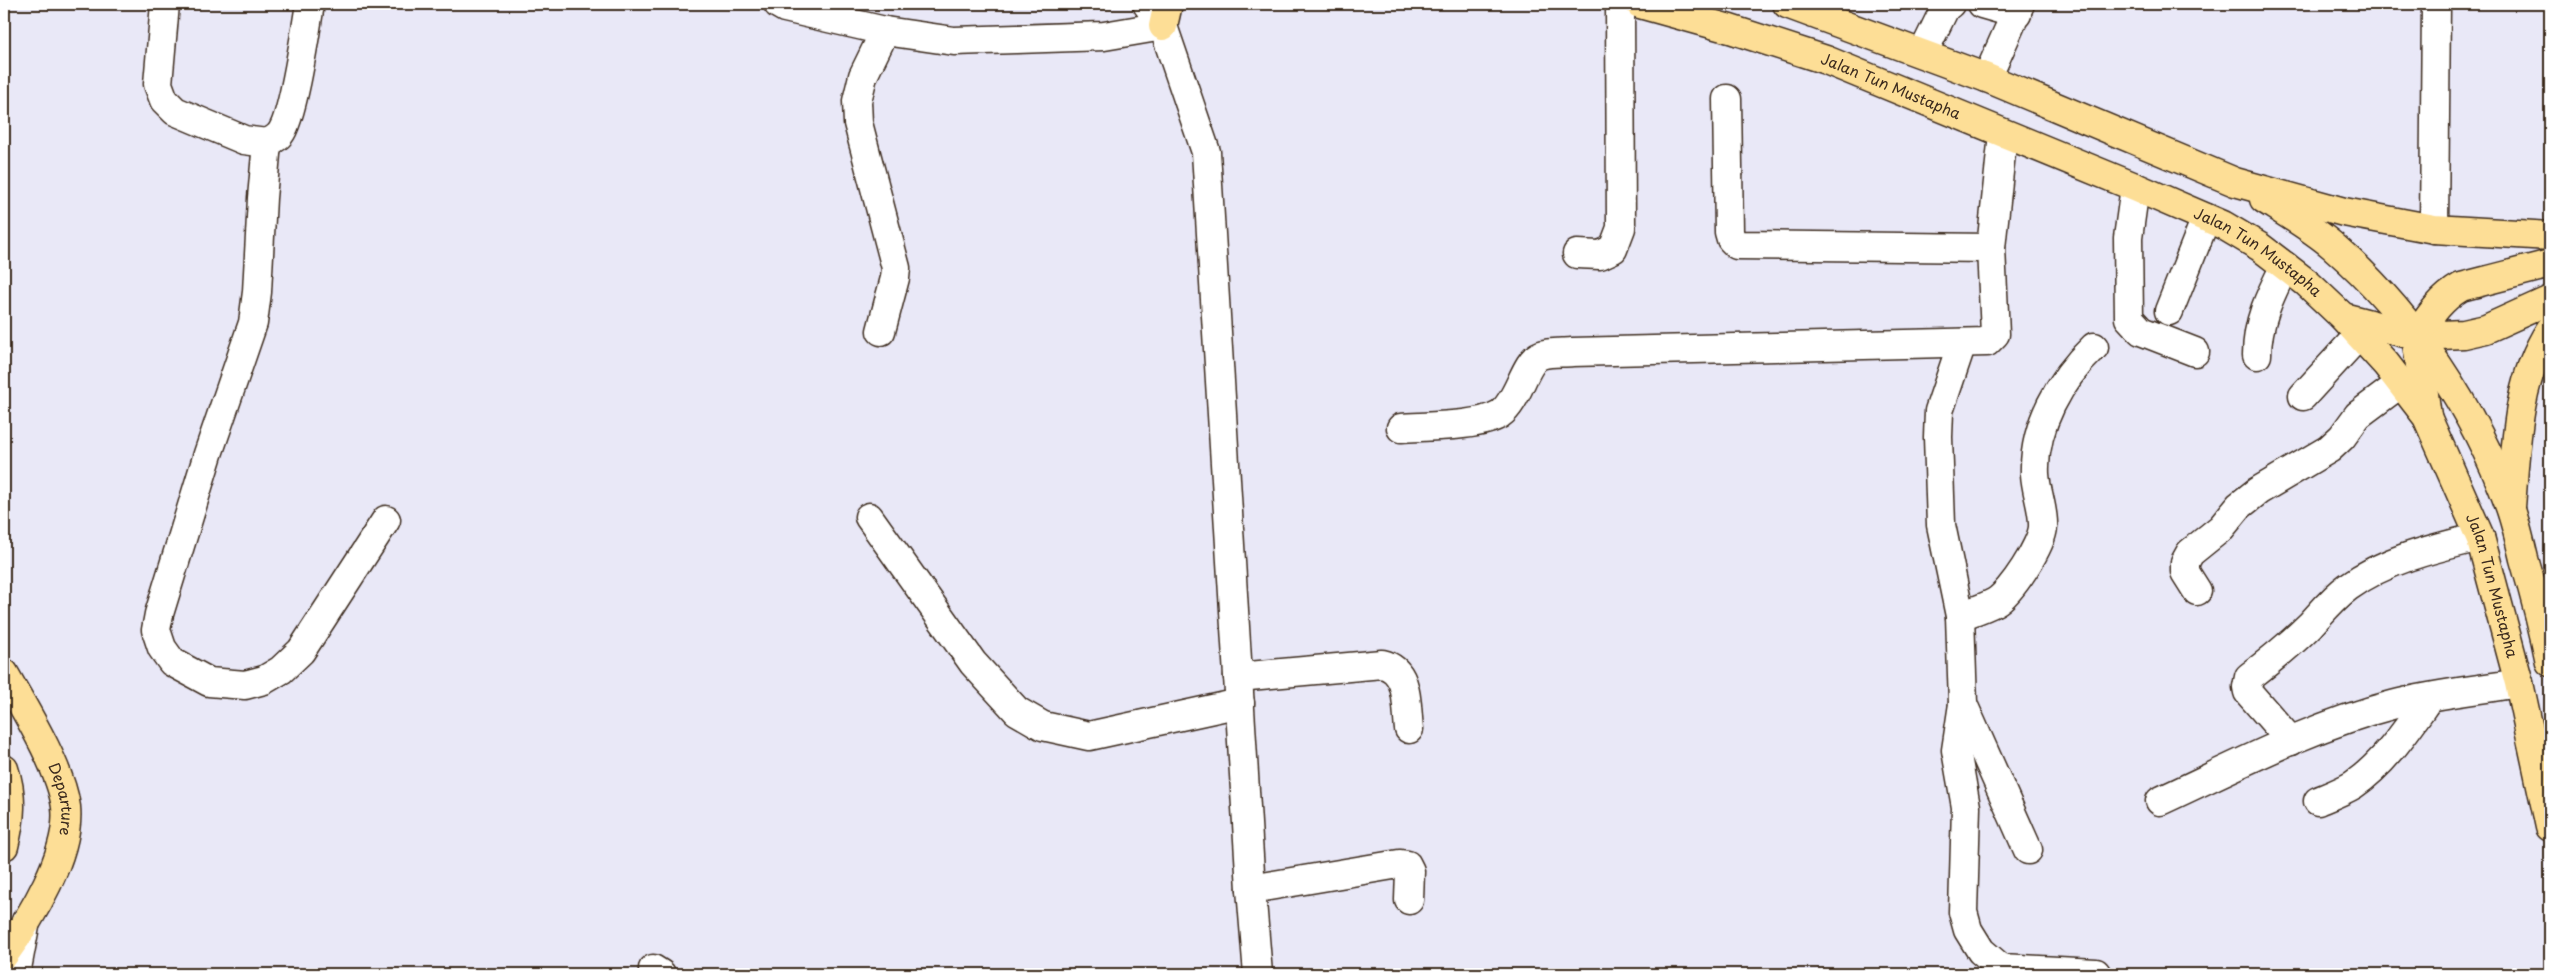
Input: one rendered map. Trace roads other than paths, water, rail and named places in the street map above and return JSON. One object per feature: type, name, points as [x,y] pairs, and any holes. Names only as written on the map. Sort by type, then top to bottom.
[{"type":"main road","name":"Jalan Tun Mustapha","points":[[1640,4],[1730,29],[1826,60],[2224,225],[2260,247],[2285,266],[2351,326],[2401,383],[2427,417],[2480,537],[2519,683],[2550,827]]},
{"type":"main road","points":[[1787,4],[1987,78],[2235,182],[2344,212],[2434,229],[2550,236]]},
{"type":"main road","points":[[2235,182],[2296,219],[2332,245],[2376,289],[2442,370],[2470,418],[2510,508],[2543,626],[2550,662]]},
{"type":"main road","points":[[2427,417],[2416,336],[2437,306],[2448,295],[2461,287],[2550,264]]},
{"type":"main road","points":[[2351,326],[2416,336],[2464,334],[2486,329],[2550,300]]},
{"type":"main road","points":[[2510,508],[2522,398],[2533,362],[2550,330]]},
{"type":"main road","name":"Departure","points":[[4,673],[60,782],[66,807],[66,826],[62,846],[26,920],[4,955]]},
{"type":"main road","points":[[4,769],[11,800],[11,815],[5,837]]},
{"type":"street","points":[[165,4],[158,84],[164,100],[175,111],[244,140],[267,143],[281,134],[288,112],[304,43],[310,4]]},
{"type":"street","points":[[1148,4],[1164,11],[1206,152],[1251,889],[1258,974]]},
{"type":"street","points":[[1577,254],[1600,255],[1613,249],[1621,228],[1620,4]]},
{"type":"street","points":[[1923,53],[1945,8],[1950,4]]},
{"type":"street","points":[[1982,4],[2018,9],[1987,78]]},
{"type":"street","points":[[2434,229],[2436,4]]},
{"type":"street","points":[[781,6],[885,31],[964,41],[1104,36],[1164,11]]},
{"type":"street","points":[[881,331],[896,268],[862,144],[857,101],[863,76],[885,31]]},
{"type":"street","points":[[1727,99],[1729,232],[1731,239],[1737,245],[1991,248]]},
{"type":"street","points":[[1401,428],[1486,421],[1500,414],[1511,405],[1531,362],[1540,355],[1572,352],[1987,342],[1995,334],[1991,248],[2002,134]]},
{"type":"street","points":[[267,143],[258,283],[253,323],[208,454],[159,614],[156,630],[162,648],[172,662],[208,682],[245,685],[264,680],[281,670],[301,651],[344,589],[386,520]]},
{"type":"street","points":[[2134,187],[2128,238],[2129,318],[2141,332],[2195,352]]},
{"type":"street","points":[[2168,311],[2206,218]]},
{"type":"street","points":[[2257,355],[2257,336],[2267,302],[2285,266]]},
{"type":"street","points":[[2304,396],[2351,326]]},
{"type":"street","points":[[1962,343],[1939,411],[1938,437],[1941,524],[1960,616],[1963,704],[1956,750],[1966,807],[1963,912],[1968,930],[1981,951],[2002,971],[2096,973]]},
{"type":"street","points":[[1960,616],[1997,602],[2037,550],[2043,527],[2035,474],[2038,440],[2049,408],[2065,380],[2077,363],[2094,347]]},
{"type":"street","points":[[2197,591],[2185,572],[2185,562],[2190,553],[2220,528],[2239,506],[2258,491],[2329,449],[2342,437],[2358,415],[2401,383]]},
{"type":"street","points":[[869,517],[973,663],[1018,711],[1042,726],[1089,736],[1239,690],[1382,664],[1390,666],[1398,672],[1403,680],[1409,729]]},
{"type":"street","points":[[2291,741],[2248,692],[2249,678],[2290,643],[2336,597],[2362,578],[2396,562],[2434,548],[2480,537]]},
{"type":"street","points":[[2160,801],[2325,726],[2394,704],[2519,683]]},
{"type":"street","points":[[2318,800],[2352,786],[2376,766],[2404,734],[2429,698]]},
{"type":"street","points":[[1963,704],[2028,850]]},
{"type":"street","points":[[1251,889],[1399,864],[1407,865],[1410,871],[1409,900]]},
{"type":"street","points":[[16,974],[26,920]]}]
